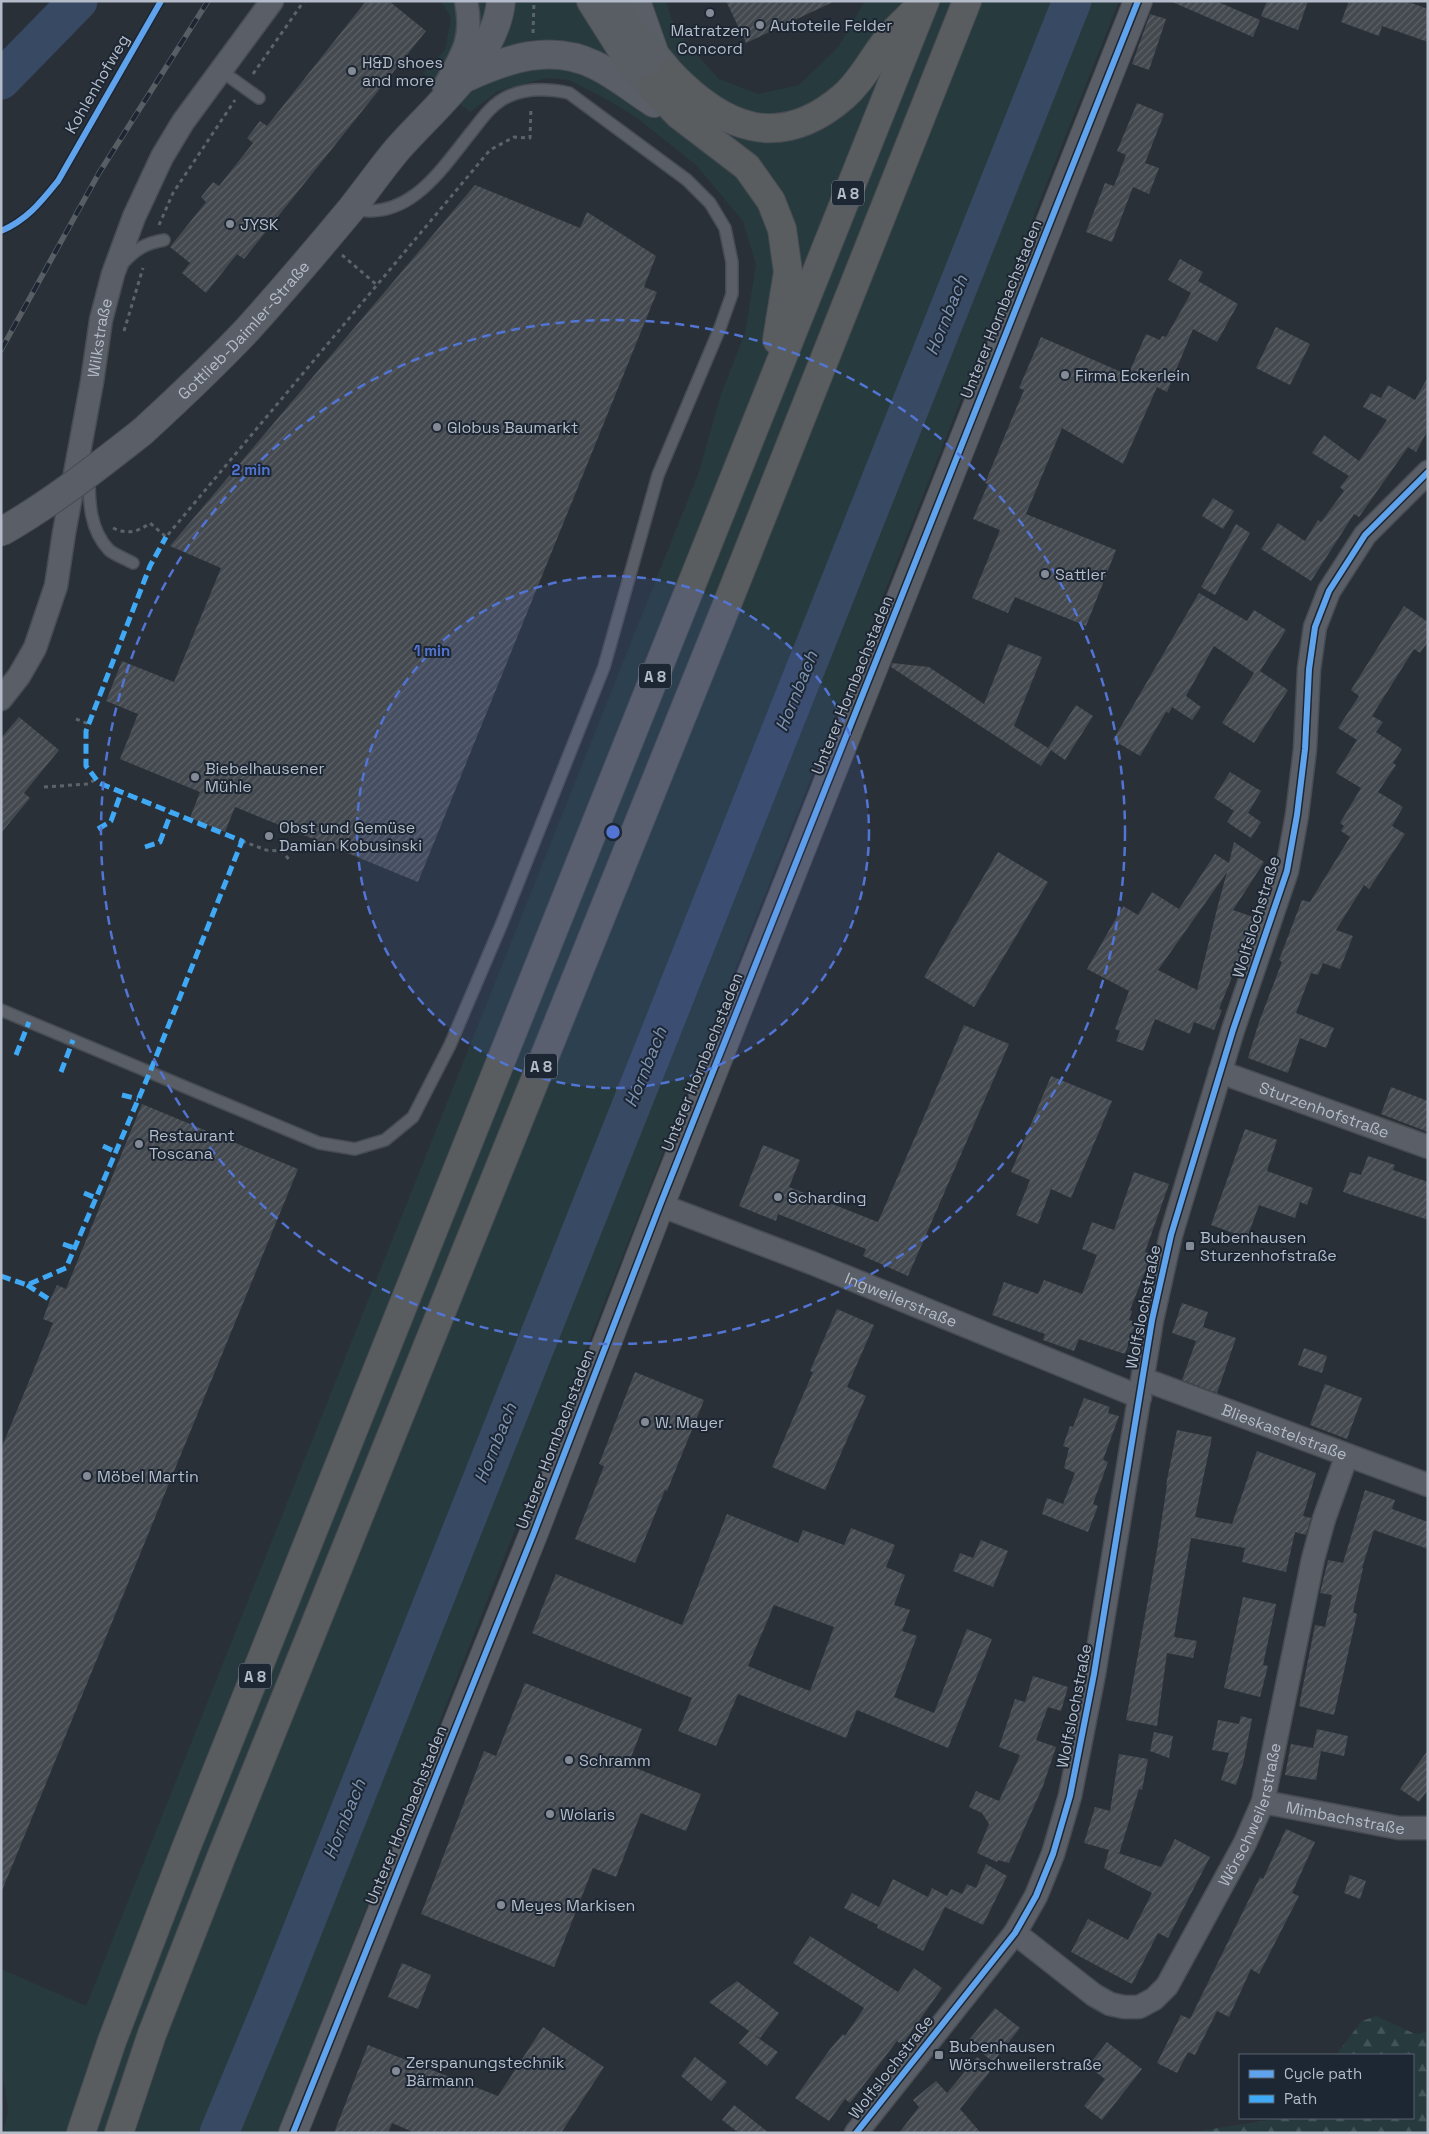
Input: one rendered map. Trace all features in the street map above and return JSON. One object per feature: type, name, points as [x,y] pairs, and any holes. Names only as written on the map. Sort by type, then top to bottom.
[{"type":"highway","name":"A 8","points":[[119,2133],[152,2034],[222,1855],[717,630],[967,1]]},
{"type":"highway","points":[[658,80],[730,120],[750,126],[767,128],[790,126],[816,114],[843,97],[868,69],[891,35],[925,2]]},
{"type":"highway","name":"A 8","points":[[81,2133],[112,2041],[186,1848],[540,969],[771,383],[925,2]]},
{"type":"highway","points":[[658,80],[680,115],[747,167],[771,201],[782,229],[788,272],[771,383]]},
{"type":"main road","points":[[591,1],[632,66],[658,80]]},
{"type":"main road","points":[[613,1],[658,80]]},
{"type":"street","points":[[429,114],[466,50],[469,26],[466,1]]},
{"type":"street","name":"Gottlieb-Daimler-Straße","points":[[458,85],[480,44],[484,22],[483,1]]},
{"type":"street","name":"Gottlieb-Daimler-Straße","points":[[1,532],[29,516],[75,485],[142,432],[247,329],[351,208],[395,152],[458,85],[484,48],[496,24],[501,1]]},
{"type":"street","points":[[458,85],[507,60],[532,54],[570,57],[658,80],[636,1]]},
{"type":"street","name":"Unterer Hornbachstaden","points":[[293,2133],[533,1535],[660,1205],[1138,1]]},
{"type":"street","name":"Wilkstraße","points":[[1,699],[19,676],[35,648],[56,586],[101,320],[113,274],[134,217],[162,157],[183,122],[272,2]]},
{"type":"street","name":"Wolfslochstraße","points":[[856,2133],[1015,1933],[1036,1896],[1053,1854],[1070,1796],[1094,1674],[1152,1320],[1171,1235],[1220,1072],[1287,871],[1297,815],[1304,749],[1309,668],[1315,627],[1329,591],[1365,536],[1428,472]]},
{"type":"street","name":"Sturzenhofstraße","points":[[1220,1072],[1428,1147]]},
{"type":"street","name":"Ingweilerstraße","points":[[660,1205],[1141,1388]]},
{"type":"street","name":"Blieskastelstraße","points":[[1141,1388],[1347,1455],[1428,1485]]},
{"type":"street","name":"Wörschweilerstraße","points":[[1015,1933],[1094,1995],[1110,2004],[1124,2007],[1139,2007],[1154,1999],[1167,1986],[1245,1843],[1263,1802],[1313,1559],[1324,1519],[1347,1455]]},
{"type":"street","name":"Mimbachstraße","points":[[1263,1802],[1399,1828],[1428,1828]]},
{"type":"lane","points":[[220,70],[260,98]]},
{"type":"lane","points":[[1,1010],[319,1143],[355,1149],[385,1140],[412,1117],[450,1045],[502,923],[604,667],[658,475],[720,328],[732,294],[732,262],[725,228],[710,203],[693,186],[569,93],[551,89],[509,96],[489,109],[432,180],[416,196],[384,210],[368,212],[351,208]]},
{"type":"lane","points":[[113,274],[133,252],[146,244],[164,240]]},
{"type":"lane","points":[[92,382],[90,508],[95,530],[110,551],[133,563]]},
{"type":"path","points":[[351,263],[377,285]]},
{"type":"path","points":[[76,719],[89,724]]},
{"type":"path","points":[[44,787],[88,784],[96,779]]},
{"type":"path","points":[[242,841],[266,850],[282,851],[291,862]]},
{"type":"green space","points":[[441,1],[666,1],[672,20],[687,44],[719,79],[758,94],[799,85],[838,47],[865,1],[1119,1],[746,942],[278,2133],[3,2133],[8,2110],[1,2063],[1,1969],[86,2006],[699,472],[721,394],[745,333],[756,265],[743,221],[696,165],[637,118],[569,80],[546,78],[498,91],[470,112],[423,73],[445,50],[451,18]]},
{"type":"green space","points":[[1376,2016],[1415,2034],[1428,2032],[1428,2133],[1187,2133],[1275,2119],[1414,2119],[1414,2054],[1337,2054],[1362,2021]]},
{"type":"building","points":[[366,1],[389,1],[426,31],[244,259],[237,254],[206,293],[182,273],[190,263],[170,247],[206,202],[201,197],[213,182],[219,186],[253,143],[247,138],[260,121],[267,126]]},
{"type":"building","name":"Autoteile Felder","points":[[726,1],[835,1],[746,43]]},
{"type":"building","points":[[1170,1],[1216,1],[1260,20],[1253,37]]},
{"type":"building","points":[[1267,1],[1308,1],[1298,30],[1261,16]]},
{"type":"building","points":[[1349,1],[1406,1],[1428,9],[1428,42],[1382,26],[1379,36],[1341,22]]},
{"type":"building","points":[[1150,14],[1166,19],[1149,70],[1132,64]]},
{"type":"building","points":[[1137,103],[1164,114],[1145,163],[1159,168],[1149,194],[1133,187],[1112,242],[1086,232],[1105,183],[1114,186],[1126,155],[1117,151]]},
{"type":"building","name":"Globus Baumarkt","points":[[475,185],[580,228],[587,212],[656,256],[644,287],[657,292],[418,882],[235,807],[225,832],[190,818],[200,792],[120,759],[138,714],[106,701],[122,661],[174,682],[221,568],[170,546]]},
{"type":"building","points":[[1180,259],[1203,272],[1198,281],[1238,304],[1217,342],[1193,329],[1167,392],[1157,387],[1123,464],[1062,428],[1026,514],[1116,550],[1086,626],[1015,597],[1008,613],[972,598],[1000,530],[973,519],[988,484],[985,483],[1024,390],[1019,388],[1041,337],[1128,375],[1146,334],[1160,340],[1162,336],[1166,337],[1191,293],[1168,280]]},
{"type":"building","points":[[1276,327],[1310,344],[1290,385],[1256,368]]},
{"type":"building","points":[[1428,377],[1428,430],[1416,452],[1408,447],[1359,517],[1354,514],[1311,581],[1261,549],[1278,523],[1305,541],[1318,520],[1321,522],[1344,491],[1340,487],[1349,476],[1312,453],[1324,435],[1359,461],[1387,420],[1363,407],[1371,393],[1381,398],[1388,385],[1415,400]]},
{"type":"building","points":[[1213,498],[1234,511],[1223,529],[1202,516]]},
{"type":"building","points":[[1236,524],[1250,533],[1215,595],[1201,587]]},
{"type":"building","points":[[1199,593],[1247,621],[1254,610],[1286,630],[1260,671],[1288,690],[1254,743],[1222,723],[1254,673],[1214,646],[1186,696],[1201,707],[1192,720],[1172,707],[1169,713],[1166,712],[1140,756],[1113,740]]},
{"type":"building","points":[[1404,606],[1428,622],[1428,642],[1420,653],[1414,649],[1372,716],[1383,722],[1376,732],[1402,749],[1393,763],[1396,765],[1378,792],[1403,807],[1392,826],[1405,834],[1369,889],[1364,885],[1336,930],[1353,936],[1340,969],[1323,963],[1318,975],[1311,973],[1296,1013],[1334,1028],[1326,1048],[1300,1038],[1288,1073],[1248,1058],[1259,1022],[1282,962],[1279,960],[1302,900],[1310,902],[1350,837],[1341,831],[1344,826],[1340,823],[1361,788],[1336,773],[1357,740],[1338,728],[1359,696],[1351,690]]},
{"type":"building","points":[[1008,644],[1042,657],[1014,726],[1051,750],[1041,766],[891,667],[892,663],[929,667],[984,704]]},
{"type":"building","points":[[1076,705],[1093,716],[1065,760],[1048,748]]},
{"type":"building","points":[[19,717],[59,750],[24,793],[30,798],[1,833],[1,738]]},
{"type":"building","points":[[1230,772],[1261,791],[1248,813],[1261,822],[1251,838],[1227,822],[1234,811],[1214,798]]},
{"type":"building","points":[[1234,842],[1264,862],[1233,910],[1256,918],[1219,1009],[1222,1010],[1214,1030],[1194,1022],[1190,1034],[1155,1019],[1143,1051],[1116,1041],[1120,1031],[1115,1029],[1129,991],[1087,969],[1123,906],[1138,915],[1152,892],[1179,909],[1215,854],[1229,863]],"holes":[[[1227,872],[1197,990],[1158,970]]]},
{"type":"building","points":[[998,852],[1048,882],[974,1007],[924,977]]},
{"type":"building","points":[[964,1025],[1009,1044],[908,1276],[863,1256],[866,1249],[778,1214],[776,1221],[739,1206],[763,1145],[800,1160],[789,1187],[878,1222]]},
{"type":"building","points":[[1051,1076],[1112,1101],[1071,1198],[1051,1189],[1038,1224],[1016,1215],[1030,1180],[1011,1172]]},
{"type":"building","points":[[1391,1087],[1428,1101],[1428,1132],[1381,1114]]},
{"type":"building","name":"Möbel Martin","points":[[142,1104],[298,1169],[1,1893],[1,1449],[53,1323],[43,1319],[50,1300],[57,1285],[66,1289]]},
{"type":"building","points":[[1245,1129],[1277,1140],[1267,1171],[1313,1188],[1307,1205],[1300,1202],[1295,1218],[1259,1205],[1247,1238],[1211,1225]]},
{"type":"building","points":[[1368,1156],[1395,1165],[1393,1170],[1428,1182],[1428,1220],[1343,1192],[1350,1172],[1361,1175]]},
{"type":"building","points":[[1134,1172],[1169,1184],[1145,1252],[1152,1254],[1130,1310],[1132,1311],[1129,1320],[1136,1322],[1125,1354],[1079,1339],[1074,1351],[1043,1340],[1045,1334],[992,1315],[1004,1282],[1038,1294],[1044,1280],[1082,1294],[1097,1255],[1082,1249],[1092,1222],[1114,1230]]},
{"type":"building","points":[[1182,1303],[1208,1312],[1203,1327],[1236,1338],[1217,1393],[1182,1380],[1196,1341],[1172,1333]]},
{"type":"building","points":[[837,1309],[874,1325],[847,1387],[866,1396],[825,1490],[772,1467],[813,1372],[810,1371]]},
{"type":"building","points":[[1304,1348],[1327,1356],[1322,1373],[1298,1365]]},
{"type":"building","points":[[635,1372],[704,1400],[635,1563],[575,1539],[604,1466],[599,1464]]},
{"type":"building","points":[[1325,1384],[1362,1398],[1347,1439],[1310,1425]]},
{"type":"building","points":[[1084,1398],[1110,1407],[1108,1413],[1119,1416],[1103,1460],[1108,1462],[1093,1504],[1098,1506],[1088,1532],[1042,1514],[1047,1498],[1063,1504],[1075,1473],[1064,1468],[1069,1448],[1063,1446],[1070,1426],[1073,1427]]},
{"type":"building","points":[[1177,1430],[1212,1437],[1195,1517],[1232,1524],[1257,1451],[1316,1473],[1303,1516],[1311,1518],[1306,1535],[1295,1532],[1286,1572],[1242,1562],[1245,1548],[1191,1538],[1174,1637],[1197,1641],[1193,1658],[1167,1653],[1157,1726],[1126,1720]]},
{"type":"building","points":[[1365,1490],[1395,1500],[1392,1509],[1428,1522],[1428,1549],[1374,1530],[1362,1568],[1353,1612],[1357,1614],[1334,1715],[1299,1706],[1315,1625],[1325,1627],[1332,1595],[1320,1593],[1328,1560],[1343,1563]]},
{"type":"building","points":[[727,1514],[798,1543],[803,1530],[844,1545],[851,1528],[895,1545],[886,1567],[905,1575],[894,1605],[910,1610],[902,1631],[917,1636],[894,1697],[934,1713],[967,1629],[992,1639],[948,1748],[857,1710],[846,1738],[738,1694],[716,1746],[678,1731],[692,1698],[532,1633],[556,1574],[682,1625]],"holes":[[[774,1605],[834,1627],[810,1691],[748,1666]]]},
{"type":"building","points":[[981,1540],[1008,1551],[993,1587],[953,1571],[960,1553],[973,1558]]},
{"type":"building","points":[[1243,1597],[1276,1604],[1263,1665],[1268,1666],[1260,1697],[1224,1688]]},
{"type":"building","points":[[1033,1676],[1068,1687],[1061,1711],[1048,1707],[1036,1740],[1056,1747],[1043,1786],[1009,1863],[998,1860],[997,1862],[977,1853],[989,1824],[982,1813],[969,1807],[976,1791],[999,1801],[1020,1755],[999,1747],[1015,1699],[1025,1702]]},
{"type":"building","points":[[525,1683],[642,1729],[628,1765],[701,1794],[686,1831],[641,1813],[616,1877],[593,1868],[554,1967],[421,1914],[484,1751],[496,1756]]},
{"type":"building","points":[[1241,1716],[1252,1719],[1243,1764],[1236,1785],[1221,1780],[1229,1753],[1212,1750],[1218,1720],[1239,1724]]},
{"type":"building","points":[[1317,1729],[1348,1736],[1344,1756],[1321,1751],[1316,1780],[1285,1775],[1291,1744],[1313,1748]]},
{"type":"building","points":[[1154,1732],[1173,1736],[1169,1758],[1150,1751]]},
{"type":"building","points":[[1428,1750],[1428,1790],[1419,1802],[1400,1789]]},
{"type":"building","points":[[1119,1754],[1148,1759],[1142,1790],[1139,1789],[1119,1853],[1161,1867],[1175,1839],[1210,1857],[1168,1938],[1158,1933],[1132,1984],[1071,1952],[1088,1919],[1128,1940],[1152,1893],[1104,1868],[1109,1850],[1084,1843],[1095,1807],[1110,1811]]},
{"type":"building","points":[[1286,1829],[1315,1842],[1292,1893],[1299,1896],[1259,1974],[1251,1969],[1229,2017],[1217,2011],[1195,2055],[1188,2052],[1177,2073],[1157,2063],[1181,2015],[1190,2019],[1260,1877],[1263,1879]]},
{"type":"building","points":[[986,1864],[1007,1876],[983,1925],[945,1907],[923,1951],[877,1928],[878,1925],[844,1908],[852,1893],[879,1907],[893,1879],[928,1897],[932,1888],[947,1896],[951,1889],[962,1894],[967,1884],[976,1888]]},
{"type":"building","points":[[1350,1875],[1366,1881],[1360,1899],[1344,1893]]},
{"type":"building","points":[[810,1936],[898,1992],[914,1968],[942,1988],[902,2045],[897,2041],[850,2103],[845,2099],[829,2121],[795,2098],[831,2048],[843,2034],[845,2036],[864,2008],[793,1963]]},
{"type":"building","points":[[402,1963],[431,1975],[418,2009],[388,1997]]},
{"type":"building","points":[[737,1981],[779,2013],[760,2038],[754,2035],[778,2052],[767,2066],[739,2043],[749,2031],[709,2002]]},
{"type":"building","points":[[995,2008],[1020,2028],[993,2062],[968,2041]]},
{"type":"building","points":[[543,2027],[604,2067],[561,2133],[415,2133],[392,2123],[388,2133],[334,2133],[368,2045],[498,2096]]},
{"type":"building","points":[[1107,2042],[1142,2069],[1102,2120],[1084,2106],[1105,2079],[1088,2066]]},
{"type":"building","points":[[695,2057],[727,2082],[711,2101],[681,2076]]},
{"type":"building","points":[[977,2057],[992,2069],[960,2109],[981,2133],[899,2133],[919,2107],[913,2100],[936,2081],[947,2093]]},
{"type":"building","points":[[734,2105],[769,2133],[739,2133],[722,2120]]},
{"type":"waterway","points":[[1,80],[78,1]]},
{"type":"waterway","name":"Hornbach","points":[[219,2133],[274,2001],[1072,1]]},
{"type":"railway","points":[[1,350],[99,173],[208,1]]},
{"type":"marked path","points":[[1,1276],[27,1285],[66,1268],[150,1072],[242,841],[99,783],[86,766],[86,731],[150,566],[166,537]]},
{"type":"marked path","points":[[98,829],[111,821],[121,793]]},
{"type":"marked path","points":[[145,847],[160,842],[171,813]]},
{"type":"marked path","points":[[16,1055],[29,1022]]},
{"type":"marked path","points":[[61,1072],[73,1040]]},
{"type":"marked path","points":[[122,1095],[138,1099]]},
{"type":"marked path","points":[[103,1146],[116,1152]]},
{"type":"marked path","points":[[84,1193],[96,1198]]},
{"type":"marked path","points":[[63,1244],[74,1248]]},
{"type":"marked path","points":[[27,1285],[50,1300]]},
{"type":"cycle path","name":"Kohlenhofweg","points":[[1,231],[26,216],[58,181],[161,1]]},
{"type":"cycle path","points":[[293,2133],[533,1535],[660,1205],[1138,1]]},
{"type":"cycle path","points":[[856,2133],[1015,1933],[1036,1896],[1053,1854],[1070,1796],[1094,1674],[1152,1320],[1171,1235],[1233,1030],[1287,871],[1297,815],[1305,749],[1309,669],[1315,627],[1329,591],[1365,535],[1428,472]]},
{"type":"place","name":"Matratzen Concord","points":[[710,13]]},
{"type":"place","name":"Autoteile Felder","points":[[760,25]]},
{"type":"place","name":"H&D shoes and more","points":[[352,71]]},
{"type":"place","name":"JYSK","points":[[230,224]]},
{"type":"place","name":"Firma Eckerlein","points":[[1065,375]]},
{"type":"place","name":"Globus Baumarkt","points":[[437,427]]},
{"type":"place","name":"Sattler","points":[[1045,574]]},
{"type":"place","name":"Biebelhausener Mühle","points":[[195,777]]},
{"type":"place","name":"Obst und Gemüse Damian Kobusinski","points":[[269,836]]},
{"type":"place","name":"Restaurant Toscana","points":[[139,1144]]},
{"type":"place","name":"Scharding","points":[[778,1197]]},
{"type":"place","name":"Bubenhausen Sturzenhofstraße","points":[[1190,1246]]},
{"type":"place","name":"W. Mayer","points":[[645,1422]]},
{"type":"place","name":"Möbel Martin","points":[[87,1476]]},
{"type":"place","name":"Schramm","points":[[569,1760]]},
{"type":"place","name":"Wolaris","points":[[550,1814]]},
{"type":"place","name":"Meyes Markisen","points":[[501,1905]]},
{"type":"place","name":"Bubenhausen Wörschweilerstraße","points":[[939,2055]]},
{"type":"place","name":"Zerspanungstechnik Bärmann","points":[[396,2071]]}]
